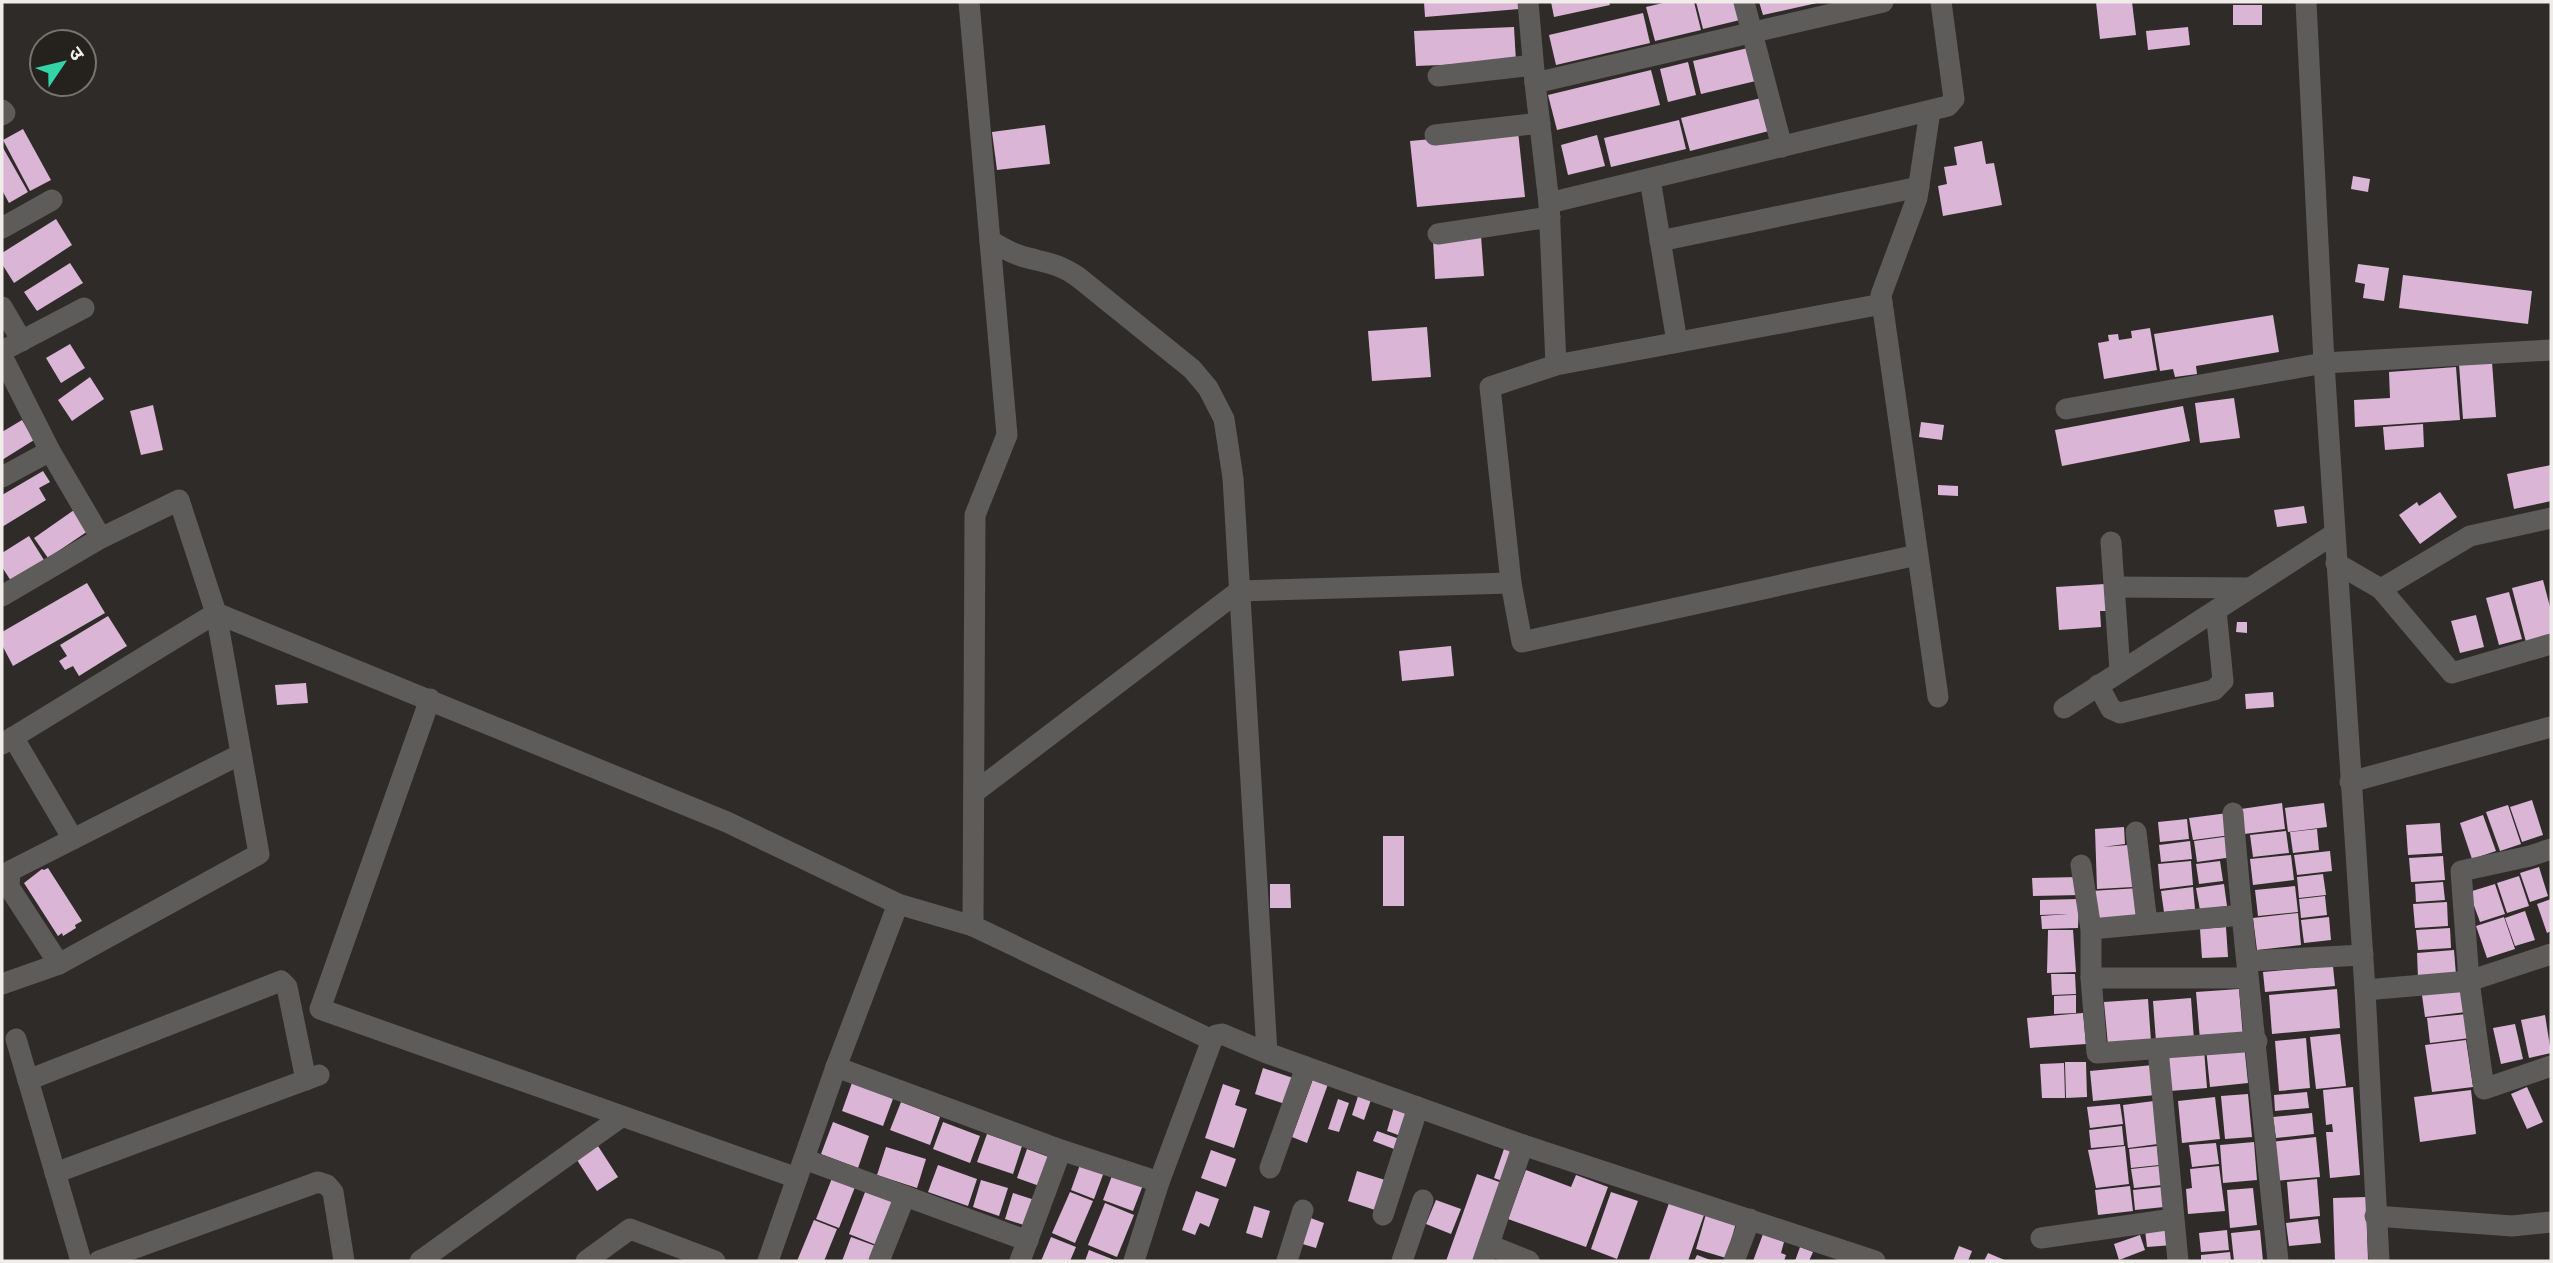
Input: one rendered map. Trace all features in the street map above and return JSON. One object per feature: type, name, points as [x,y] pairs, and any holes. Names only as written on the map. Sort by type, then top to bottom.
[{"type":"street","points":[[969,2],[1007,435],[975,515],[974,926]]},
{"type":"street","points":[[1528,2],[1550,210],[1556,365]]},
{"type":"street","points":[[1744,2],[1782,147]]},
{"type":"street","points":[[1438,76],[1534,74],[1752,33],[1883,2]]},
{"type":"street","points":[[1438,234],[1550,210],[1650,179],[1948,106],[1954,99],[1941,2]]},
{"type":"street","points":[[2306,2],[2324,363],[2363,955],[2379,1261]]},
{"type":"street","points":[[1930,111],[1919,187],[1881,295],[1938,697]]},
{"type":"street","points":[[1436,135],[1540,123]]},
{"type":"street","points":[[1650,179],[1677,342]]},
{"type":"street","points":[[1660,241],[1919,187]]},
{"type":"street","points":[[2,228],[52,200]]},
{"type":"street","points":[[990,241],[1019,256],[1063,267],[1192,369],[1208,388],[1224,419],[1233,478],[1267,1053]]},
{"type":"street","points":[[1882,304],[1556,365],[1490,387],[1511,583],[1522,642],[1917,555]]},
{"type":"street","points":[[2,307],[22,341]]},
{"type":"street","points":[[84,308],[2,354],[50,451],[101,538]]},
{"type":"street","points":[[2066,409],[2324,363],[2551,350]]},
{"type":"street","points":[[2,477],[50,451]]},
{"type":"street","points":[[2,596],[101,538],[179,500],[216,613],[259,854],[59,964],[2,984]]},
{"type":"street","points":[[2381,589],[2470,536],[2551,518]]},
{"type":"street","points":[[2064,708],[2334,534]]},
{"type":"street","points":[[2111,542],[2120,671]]},
{"type":"street","points":[[2336,563],[2381,589],[2452,673],[2551,644]]},
{"type":"street","points":[[975,792],[1239,591],[1511,583]]},
{"type":"street","points":[[2115,587],[2249,588]]},
{"type":"street","points":[[2098,685],[2111,709],[2120,713],[2214,690],[2222,681],[2216,610]]},
{"type":"street","points":[[216,613],[727,822],[898,904],[974,926],[1212,1040]]},
{"type":"street","points":[[73,839],[7,740],[216,613]]},
{"type":"street","points":[[430,699],[320,1009],[621,1117],[905,1196],[1028,1241]]},
{"type":"street","points":[[2350,782],[2551,727]]},
{"type":"street","points":[[59,964],[9,887],[10,871],[241,754]]},
{"type":"street","points":[[2233,813],[2278,1261]]},
{"type":"street","points":[[2136,832],[2147,923]]},
{"type":"street","points":[[2551,849],[2461,871],[2469,981],[2484,1089],[2551,1066]]},
{"type":"street","points":[[2081,865],[2091,929],[2096,1053],[2257,1041]]},
{"type":"street","points":[[768,1261],[836,1067],[898,904]]},
{"type":"street","points":[[2091,929],[2242,915]]},
{"type":"street","points":[[2365,990],[2469,981],[2551,954]]},
{"type":"street","points":[[2091,978],[2248,970],[2363,955]]},
{"type":"street","points":[[28,1080],[281,981],[287,987],[313,1077],[55,1173]]},
{"type":"street","points":[[1139,1260],[1159,1182],[1212,1040],[1216,1035],[1222,1034],[1267,1053],[1523,1144],[1864,1259]]},
{"type":"street","points":[[16,1039],[81,1261]]},
{"type":"street","points":[[2158,1049],[2178,1261]]},
{"type":"street","points":[[836,1067],[1061,1150],[1159,1182]]},
{"type":"street","points":[[1270,1168],[1306,1067]]},
{"type":"street","points":[[1384,1215],[1418,1107]]},
{"type":"street","points":[[420,1261],[621,1117]]},
{"type":"street","points":[[1523,1144],[1486,1253],[1529,1261]]},
{"type":"street","points":[[1020,1261],[1061,1150]]},
{"type":"street","points":[[99,1261],[318,1182],[327,1185],[333,1192],[344,1261]]},
{"type":"street","points":[[879,1261],[905,1196]]},
{"type":"street","points":[[1402,1261],[1423,1200]]},
{"type":"street","points":[[1287,1261],[1303,1210]]},
{"type":"street","points":[[2375,1216],[2512,1226],[2551,1222]]},
{"type":"street","points":[[1734,1261],[1750,1219]]},
{"type":"street","points":[[2041,1238],[2173,1219]]},
{"type":"street","points":[[586,1261],[630,1229],[666,1253],[715,1261]]},
{"type":"building","points":[[1424,2],[1519,2],[1519,9],[1425,17]]},
{"type":"building","points":[[1551,2],[1609,2],[1610,5],[1554,17]]},
{"type":"building","points":[[1667,2],[1694,2],[1701,30],[1655,41],[1646,7]]},
{"type":"building","points":[[1696,2],[1740,2],[1744,19],[1703,29]]},
{"type":"building","points":[[1759,2],[1817,2],[1817,3],[1763,15]]},
{"type":"building","points":[[2096,2],[2132,2],[2136,35],[2100,39]]},
{"type":"building","points":[[2233,5],[2262,5],[2262,25],[2233,25]]},
{"type":"building","points":[[1643,13],[1650,43],[1556,65],[1549,35]]},
{"type":"building","points":[[1514,27],[1516,62],[1416,66],[1414,31]]},
{"type":"building","points":[[2188,27],[2190,45],[2148,50],[2146,31]]},
{"type":"building","points":[[1752,47],[1760,80],[1701,94],[1693,61]]},
{"type":"building","points":[[1688,62],[1696,95],[1668,102],[1660,69]]},
{"type":"building","points":[[1651,70],[1660,105],[1557,130],[1548,95]]},
{"type":"building","points":[[1761,98],[1769,131],[1690,151],[1681,118]]},
{"type":"building","points":[[1679,120],[1686,149],[1611,167],[1604,138]]},
{"type":"building","points":[[1045,125],[1050,164],[997,170],[992,132]]},
{"type":"building","points":[[23,129],[51,180],[30,191],[3,140]]},
{"type":"building","points":[[1518,131],[1525,197],[1417,207],[1410,141]]},
{"type":"building","points":[[1597,135],[1605,166],[1568,175],[1561,145]]},
{"type":"building","points":[[1982,141],[1986,164],[1994,163],[2002,205],[1943,216],[1938,186],[1947,184],[1944,167],[1957,165],[1954,147]]},
{"type":"building","points":[[2,146],[28,192],[9,203],[2,190]]},
{"type":"building","points":[[2353,176],[2370,179],[2368,192],[2351,189]]},
{"type":"building","points":[[56,219],[72,245],[14,283],[2,264],[2,253]]},
{"type":"building","points":[[1481,236],[1484,276],[1435,279],[1433,239]]},
{"type":"building","points":[[70,263],[83,283],[37,311],[24,292]]},
{"type":"building","points":[[2358,264],[2389,268],[2384,301],[2363,298],[2365,284],[2355,282]]},
{"type":"building","points":[[2403,275],[2532,291],[2528,324],[2399,308]]},
{"type":"building","points":[[2273,315],[2279,352],[2196,366],[2197,374],[2175,377],[2173,369],[2160,371],[2154,334]]},
{"type":"building","points":[[1427,327],[1431,377],[1372,381],[1368,331]]},
{"type":"building","points":[[2150,328],[2157,370],[2104,379],[2098,343],[2109,341],[2108,335],[2118,334],[2119,340],[2132,338],[2131,331]]},
{"type":"building","points":[[70,344],[85,368],[61,383],[46,358]]},
{"type":"building","points":[[2492,362],[2496,417],[2463,419],[2459,364]]},
{"type":"building","points":[[2456,367],[2460,420],[2355,427],[2354,400],[2390,398],[2389,372]]},
{"type":"building","points":[[90,377],[104,399],[72,421],[58,400]]},
{"type":"building","points":[[2234,398],[2240,438],[2200,443],[2195,403]]},
{"type":"building","points":[[153,405],[163,450],[141,455],[130,411]]},
{"type":"building","points":[[2183,406],[2190,441],[2062,466],[2055,430]]},
{"type":"building","points":[[22,420],[34,440],[2,460],[2,432]]},
{"type":"building","points":[[1921,422],[1944,425],[1942,440],[1919,437]]},
{"type":"building","points":[[2423,424],[2424,447],[2385,450],[2383,427]]},
{"type":"building","points":[[2551,465],[2551,501],[2514,509],[2507,474]]},
{"type":"building","points":[[43,471],[50,482],[39,488],[46,500],[2,527],[2,495]]},
{"type":"building","points":[[1938,485],[1958,486],[1958,496],[1938,495]]},
{"type":"building","points":[[2440,492],[2457,517],[2420,544],[2399,515],[2417,502],[2419,506]]},
{"type":"building","points":[[2304,506],[2307,523],[2277,527],[2274,510]]},
{"type":"building","points":[[74,510],[88,531],[48,558],[34,538]]},
{"type":"building","points":[[29,536],[44,560],[11,581],[2,567],[2,553]]},
{"type":"building","points":[[2543,580],[2551,611],[2551,636],[2526,642],[2512,588]]},
{"type":"building","points":[[87,583],[105,613],[13,666],[2,645],[2,632]]},
{"type":"building","points":[[2105,584],[2107,611],[2100,611],[2101,627],[2059,630],[2056,587]]},
{"type":"building","points":[[2509,592],[2522,639],[2499,645],[2486,598]]},
{"type":"building","points":[[2476,615],[2484,647],[2460,653],[2451,621]]},
{"type":"building","points":[[108,616],[127,646],[79,676],[73,666],[65,670],[59,661],[67,656],[60,645]]},
{"type":"building","points":[[2237,622],[2247,622],[2247,633],[2236,632]]},
{"type":"building","points":[[1451,646],[1454,676],[1402,681],[1399,651]]},
{"type":"building","points":[[306,683],[308,703],[277,705],[275,685]]},
{"type":"building","points":[[2273,692],[2274,707],[2246,709],[2245,694]]},
{"type":"building","points":[[2532,800],[2543,835],[2522,842],[2510,807]]},
{"type":"building","points":[[2282,803],[2285,829],[2244,834],[2241,809]]},
{"type":"building","points":[[2324,803],[2327,827],[2288,832],[2285,808]]},
{"type":"building","points":[[2508,805],[2521,844],[2500,851],[2486,812]]},
{"type":"building","points":[[2228,813],[2231,835],[2193,840],[2189,818]]},
{"type":"building","points":[[2483,815],[2496,851],[2472,859],[2460,823]]},
{"type":"building","points":[[2187,819],[2189,839],[2160,842],[2158,822]]},
{"type":"building","points":[[2440,823],[2442,853],[2408,855],[2406,825]]},
{"type":"building","points":[[2124,827],[2125,844],[2103,847],[2128,845],[2133,887],[2097,889],[2095,829]]},
{"type":"building","points":[[2317,829],[2319,850],[2293,853],[2290,832]]},
{"type":"building","points":[[2286,831],[2289,853],[2253,857],[2250,835]]},
{"type":"building","points":[[1383,836],[1404,836],[1404,906],[1383,906]]},
{"type":"building","points":[[2231,836],[2233,857],[2197,862],[2194,841]]},
{"type":"building","points":[[2190,841],[2192,859],[2161,862],[2159,845]]},
{"type":"building","points":[[2330,851],[2332,871],[2297,875],[2294,855]]},
{"type":"building","points":[[2291,855],[2294,880],[2253,885],[2250,859]]},
{"type":"building","points":[[2443,856],[2445,880],[2411,882],[2409,858]]},
{"type":"building","points":[[2191,861],[2193,885],[2160,889],[2158,864]]},
{"type":"building","points":[[2220,861],[2223,881],[2199,884],[2196,864]]},
{"type":"building","points":[[2539,867],[2548,896],[2530,902],[2520,873]]},
{"type":"building","points":[[48,868],[82,921],[63,936],[62,933],[58,936],[24,883],[42,869]]},
{"type":"building","points":[[2323,874],[2326,895],[2299,898],[2297,877]]},
{"type":"building","points":[[2519,876],[2529,906],[2507,913],[2497,883]]},
{"type":"building","points":[[2079,877],[2080,895],[2033,896],[2032,878]]},
{"type":"building","points":[[2443,882],[2445,900],[2416,902],[2415,884]]},
{"type":"building","points":[[1270,884],[1290,884],[1291,908],[1270,908]]},
{"type":"building","points":[[2224,884],[2227,906],[2200,910],[2196,888]]},
{"type":"building","points":[[2495,884],[2505,914],[2480,922],[2469,892]]},
{"type":"building","points":[[2295,886],[2298,912],[2258,916],[2255,890]]},
{"type":"building","points":[[2193,887],[2195,909],[2164,912],[2161,891]]},
{"type":"building","points":[[2139,888],[2141,915],[2093,919],[2091,891]]},
{"type":"building","points":[[2325,896],[2327,915],[2301,918],[2299,899]]},
{"type":"building","points":[[2079,899],[2078,928],[2042,929],[2041,916],[2068,914],[2040,915],[2040,900]]},
{"type":"building","points":[[2551,899],[2551,931],[2547,933],[2537,904]]},
{"type":"building","points":[[2447,902],[2448,926],[2415,928],[2413,904]]},
{"type":"building","points":[[2525,911],[2535,940],[2515,946],[2505,918]]},
{"type":"building","points":[[2298,913],[2301,945],[2257,950],[2253,918]]},
{"type":"building","points":[[2329,917],[2331,940],[2304,943],[2301,920]]},
{"type":"building","points":[[2504,917],[2515,949],[2487,958],[2476,926]]},
{"type":"building","points":[[2226,927],[2228,957],[2202,958],[2200,929]]},
{"type":"building","points":[[2450,928],[2451,948],[2418,950],[2416,930]]},
{"type":"building","points":[[2048,930],[2073,930],[2076,972],[2047,973]]},
{"type":"building","points":[[2454,950],[2456,975],[2418,978],[2417,953]]},
{"type":"building","points":[[2333,966],[2335,986],[2265,992],[2263,972]]},
{"type":"building","points":[[2051,974],[2075,974],[2076,994],[2052,995]]},
{"type":"building","points":[[2239,989],[2243,1037],[2200,1040],[2196,992]]},
{"type":"building","points":[[2337,989],[2340,1028],[2272,1034],[2269,995]]},
{"type":"building","points":[[2463,989],[2466,1012],[2425,1017],[2422,995]]},
{"type":"building","points":[[2076,995],[2076,1013],[2054,1014],[2054,996]]},
{"type":"building","points":[[2191,998],[2194,1040],[2156,1042],[2153,1001]]},
{"type":"building","points":[[2148,999],[2151,1041],[2108,1045],[2104,1002]]},
{"type":"building","points":[[2083,1013],[2086,1044],[2030,1048],[2027,1018]]},
{"type":"building","points":[[2467,1014],[2470,1038],[2430,1043],[2427,1018]]},
{"type":"building","points":[[2545,1015],[2551,1053],[2529,1058],[2521,1020]]},
{"type":"building","points":[[2515,1024],[2523,1059],[2501,1064],[2493,1028]]},
{"type":"building","points":[[2340,1034],[2346,1086],[2316,1089],[2310,1037]]},
{"type":"building","points":[[2306,1038],[2310,1088],[2279,1091],[2275,1041]]},
{"type":"building","points":[[2466,1040],[2473,1087],[2432,1092],[2425,1045]]},
{"type":"building","points":[[2244,1044],[2248,1083],[2210,1087],[2206,1048]]},
{"type":"building","points":[[2204,1049],[2207,1088],[2170,1091],[2167,1053]]},
{"type":"building","points":[[2065,1062],[2086,1062],[2087,1097],[2066,1098]]},
{"type":"building","points":[[2064,1063],[2065,1098],[2042,1098],[2040,1064]]},
{"type":"building","points":[[2153,1065],[2156,1095],[2093,1101],[2090,1071]]},
{"type":"building","points":[[1263,1068],[1296,1079],[1288,1105],[1255,1094]]},
{"type":"building","points":[[1313,1079],[1328,1084],[1307,1143],[1292,1137]]},
{"type":"building","points":[[853,1080],[894,1096],[883,1126],[842,1111]]},
{"type":"building","points":[[1223,1084],[1240,1090],[1235,1105],[1247,1109],[1234,1148],[1205,1138]]},
{"type":"building","points":[[2353,1087],[2360,1175],[2330,1178],[2326,1132],[2333,1132],[2332,1124],[2326,1125],[2323,1090]]},
{"type":"building","points":[[2527,1087],[2543,1122],[2527,1129],[2511,1094]]},
{"type":"building","points":[[1360,1090],[1373,1094],[1364,1120],[1352,1115]]},
{"type":"building","points":[[2471,1090],[2476,1134],[2420,1142],[2414,1097]]},
{"type":"building","points":[[2307,1092],[2309,1108],[2275,1111],[2274,1095]]},
{"type":"building","points":[[2248,1094],[2252,1137],[2225,1139],[2221,1096]]},
{"type":"building","points":[[2215,1097],[2220,1139],[2182,1143],[2178,1101]]},
{"type":"building","points":[[1338,1099],[1349,1103],[1339,1132],[1328,1129]]},
{"type":"building","points":[[2154,1101],[2158,1144],[2128,1148],[2123,1105]]},
{"type":"building","points":[[901,1102],[940,1117],[930,1145],[890,1130]]},
{"type":"building","points":[[2120,1104],[2123,1124],[2090,1128],[2087,1107]]},
{"type":"building","points":[[1394,1107],[1409,1112],[1401,1136],[1387,1131]]},
{"type":"building","points":[[2312,1113],[2314,1134],[2276,1138],[2273,1117]]},
{"type":"building","points":[[833,1122],[869,1136],[858,1168],[821,1154]]},
{"type":"building","points":[[943,1122],[980,1136],[970,1163],[933,1149]]},
{"type":"building","points":[[2122,1126],[2124,1145],[2091,1148],[2089,1130]]},
{"type":"building","points":[[1377,1131],[1405,1141],[1402,1152],[1373,1141]]},
{"type":"building","points":[[987,1134],[1022,1146],[1013,1174],[977,1162]]},
{"type":"building","points":[[2316,1137],[2320,1177],[2275,1181],[2271,1142]]},
{"type":"building","points":[[2254,1142],[2257,1180],[2223,1183],[2220,1145]]},
{"type":"building","points":[[1506,1143],[1520,1149],[1508,1183],[1494,1178]]},
{"type":"building","points":[[2216,1143],[2219,1164],[2192,1167],[2189,1145]]},
{"type":"building","points":[[598,1146],[618,1177],[597,1191],[577,1160]]},
{"type":"building","points":[[2125,1146],[2129,1184],[2096,1188],[2088,1150]]},
{"type":"building","points":[[2157,1146],[2159,1165],[2131,1168],[2129,1149]]},
{"type":"building","points":[[886,1147],[926,1159],[917,1188],[877,1175]]},
{"type":"building","points":[[1027,1149],[1054,1159],[1045,1188],[1017,1178]]},
{"type":"building","points":[[1211,1150],[1236,1159],[1226,1187],[1201,1178]]},
{"type":"building","points":[[1081,1162],[1104,1172],[1094,1199],[1071,1190]]},
{"type":"building","points":[[938,1165],[977,1179],[968,1206],[928,1192]]},
{"type":"building","points":[[2159,1166],[2162,1185],[2134,1188],[2131,1169]]},
{"type":"building","points":[[2219,1166],[2225,1211],[2188,1214],[2186,1189],[2192,1188],[2190,1169]]},
{"type":"building","points":[[1526,1170],[1571,1187],[1576,1175],[1608,1187],[1586,1247],[1508,1219]]},
{"type":"building","points":[[1357,1171],[1385,1180],[1375,1210],[1348,1201]]},
{"type":"building","points":[[834,1173],[857,1182],[839,1228],[816,1219]]},
{"type":"building","points":[[1113,1173],[1143,1185],[1133,1211],[1103,1200]]},
{"type":"building","points":[[1477,1174],[1502,1183],[1475,1261],[1446,1261]]},
{"type":"building","points":[[2317,1179],[2320,1216],[2290,1219],[2287,1182]]},
{"type":"building","points":[[981,1180],[1008,1188],[999,1216],[973,1207]]},
{"type":"building","points":[[2130,1186],[2133,1211],[2098,1215],[2095,1190]]},
{"type":"building","points":[[867,1187],[897,1198],[879,1246],[849,1234]]},
{"type":"building","points":[[2162,1187],[2164,1207],[2135,1210],[2133,1190]]},
{"type":"building","points":[[2253,1188],[2257,1225],[2230,1228],[2227,1190]]},
{"type":"building","points":[[1196,1191],[1219,1199],[1209,1227],[1200,1223],[1195,1235],[1182,1230]]},
{"type":"building","points":[[1070,1192],[1093,1201],[1075,1243],[1052,1233]]},
{"type":"building","points":[[1611,1192],[1638,1201],[1617,1259],[1591,1249]]},
{"type":"building","points":[[1013,1193],[1038,1201],[1030,1227],[1005,1219]]},
{"type":"building","points":[[2366,1197],[2368,1261],[2335,1261],[2333,1198]]},
{"type":"building","points":[[1436,1200],[1461,1209],[1451,1234],[1426,1224]]},
{"type":"building","points":[[1105,1203],[1134,1215],[1117,1257],[1088,1245]]},
{"type":"building","points":[[1669,1203],[1704,1215],[1688,1261],[1649,1260]]},
{"type":"building","points":[[1254,1206],[1270,1211],[1262,1238],[1246,1233]]},
{"type":"building","points":[[1706,1214],[1736,1223],[1726,1258],[1696,1249]]},
{"type":"building","points":[[1308,1217],[1324,1223],[1316,1248],[1299,1243]]},
{"type":"building","points":[[2318,1219],[2321,1243],[2289,1246],[2286,1223]]},
{"type":"building","points":[[814,1220],[837,1229],[824,1261],[797,1261]]},
{"type":"building","points":[[2171,1228],[2173,1245],[2147,1247],[2145,1230]]},
{"type":"building","points":[[2227,1230],[2229,1250],[2201,1252],[2199,1233]]},
{"type":"building","points":[[2260,1230],[2263,1261],[2234,1261],[2231,1233]]},
{"type":"building","points":[[1763,1234],[1784,1242],[1781,1253],[1786,1255],[1784,1261],[1753,1261]]},
{"type":"building","points":[[2140,1235],[2145,1250],[2119,1260],[2114,1244]]},
{"type":"building","points":[[851,1237],[881,1248],[876,1261],[842,1261]]},
{"type":"building","points":[[1051,1237],[1076,1247],[1070,1261],[1041,1261]]},
{"type":"building","points":[[1959,1246],[1972,1251],[1968,1261],[1953,1261]]},
{"type":"building","points":[[1800,1247],[1813,1252],[1809,1261],[1795,1261]]},
{"type":"building","points":[[1089,1250],[1117,1261],[1085,1261]]},
{"type":"building","points":[[2230,1252],[2231,1261],[2201,1261],[2201,1255]]},
{"type":"building","points":[[1988,1253],[2007,1261],[1984,1261]]},
{"type":"building","points":[[1697,1255],[1713,1261],[1694,1261]]}]
